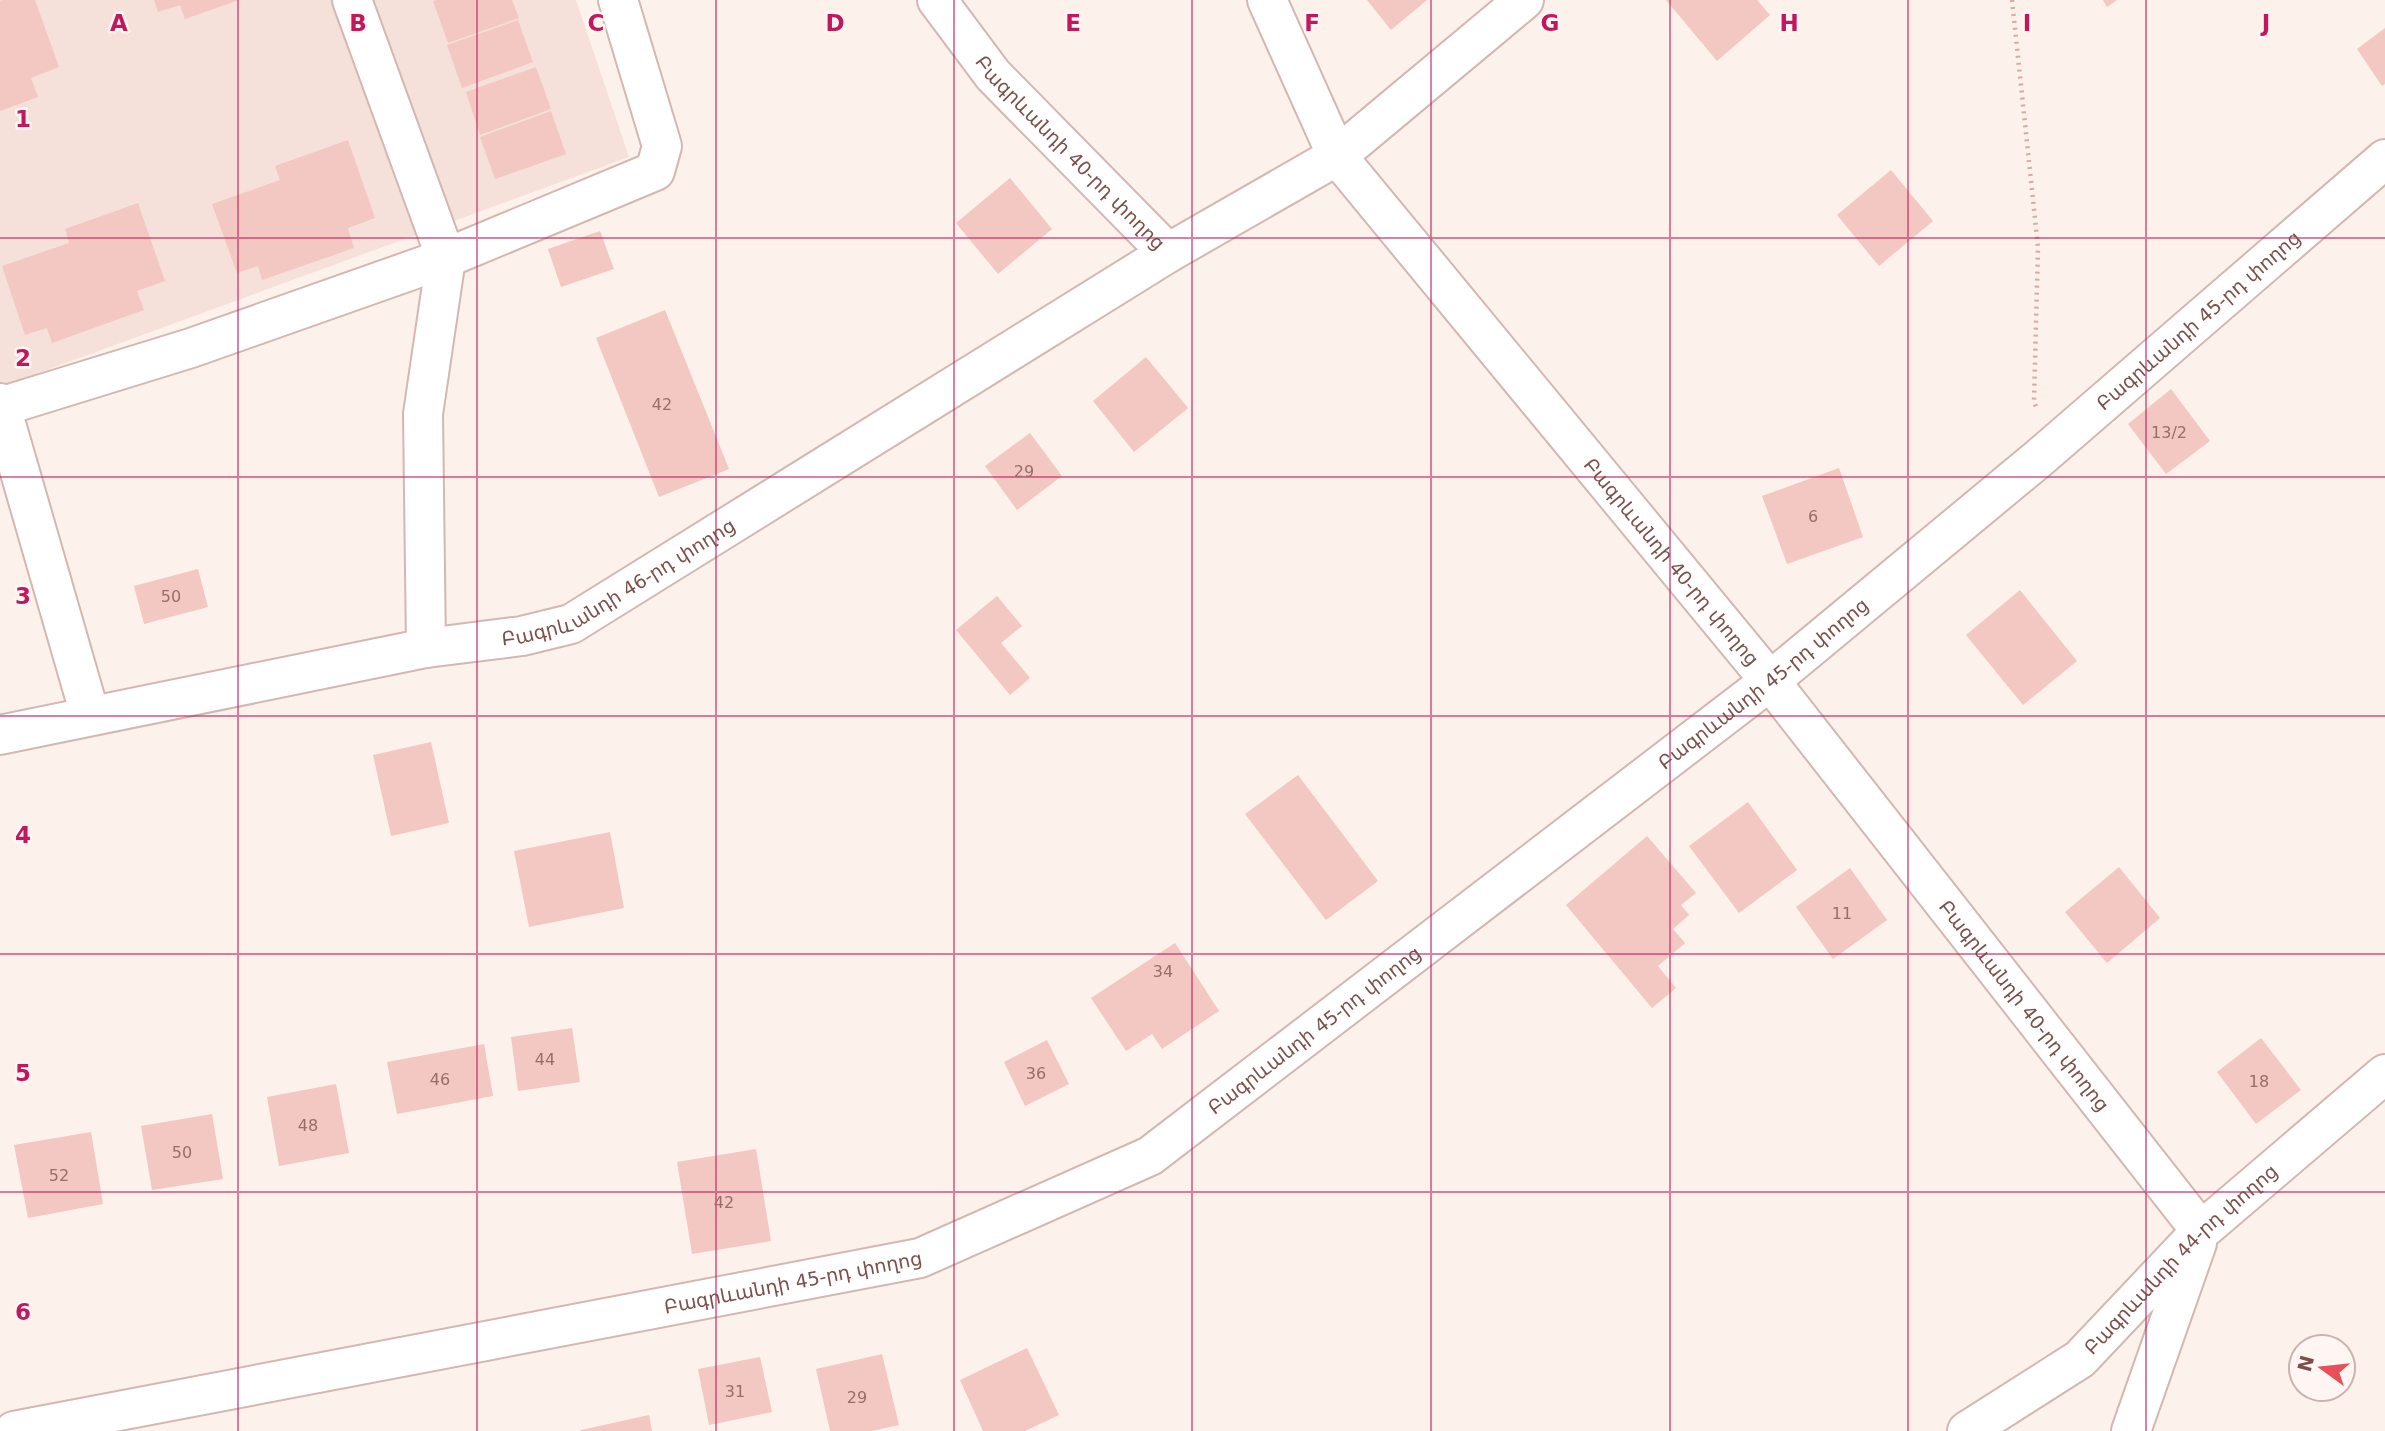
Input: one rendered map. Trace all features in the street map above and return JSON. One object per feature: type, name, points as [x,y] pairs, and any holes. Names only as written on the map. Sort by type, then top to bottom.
[{"type":"street","points":[[352,0],[446,257],[423,414],[426,648]]},
{"type":"street","points":[[90,715],[0,406],[191,348],[446,257],[655,172],[662,145],[618,0]]},
{"type":"street","name":"Բագրևանդի 40-րդ փողոց","points":[[937,0],[993,75],[1168,253],[1337,156],[1770,681],[2201,1231]]},
{"type":"street","points":[[1267,0],[1337,156],[1524,0]]},
{"type":"street","name":"Բագրևանդի 45-րդ փողոց","points":[[14,1431],[920,1258],[1150,1156],[1770,681],[2050,449],[2385,159]]},
{"type":"street","name":"Բագրևանդի 46-րդ փողոց","points":[[0,735],[426,648],[522,636],[571,624],[1168,253]]},
{"type":"street","name":"Բագրևանդի 44-րդ փողոց","points":[[1967,1431],[2080,1359],[2201,1231],[2385,1074]]},
{"type":"street","points":[[2131,1431],[2201,1231]]},
{"type":"path","points":[[2012,0],[2038,247],[2034,401],[2050,449]]},
{"type":"shaded area","points":[[0,0],[576,0],[629,157],[0,387]]},
{"type":"building","points":[[35,0],[59,67],[31,78],[38,97],[0,111],[0,1]]},
{"type":"building","points":[[154,0],[239,0],[185,19],[180,5],[158,12]]},
{"type":"building","points":[[512,0],[519,18],[448,43],[433,1]]},
{"type":"building","points":[[1367,0],[1427,0],[1391,30]]},
{"type":"building","points":[[1666,0],[1757,0],[1770,15],[1717,61]]},
{"type":"building","points":[[2103,0],[2117,0],[2107,7]]},
{"type":"building","points":[[518,20],[533,62],[462,88],[447,45]]},
{"type":"building","points":[[2385,28],[2385,84],[2382,86],[2357,49]]},
{"type":"building","points":[[536,67],[551,109],[480,135],[466,92]]},
{"type":"building","points":[[551,111],[566,154],[495,179],[480,137]]},
{"type":"building","points":[[348,140],[375,218],[348,228],[354,248],[262,280],[258,266],[237,273],[212,204],[280,180],[275,166]]},
{"type":"building","points":[[1891,170],[1933,221],[1879,266],[1837,215]]},
{"type":"building","points":[[1010,178],[1052,229],[998,274],[956,223]]},
{"type":"building","points":[[138,203],[165,281],[137,291],[144,310],[52,343],[47,328],[25,335],[2,266],[69,243],[65,229]]},
{"type":"building","points":[[600,231],[614,269],[561,287],[548,249]]},
{"type":"building","points":[[665,310],[729,469],[659,497],[596,338]]},
{"type":"building","points":[[1146,357],[1188,408],[1134,452],[1093,401]]},
{"type":"building","points":[[2171,389],[2210,441],[2166,474],[2128,424]]},
{"type":"building","points":[[1030,433],[1062,476],[1017,510],[985,466]]},
{"type":"building","points":[[1839,468],[1863,537],[1787,564],[1762,496]]},
{"type":"building","points":[[198,569],[208,607],[144,624],[134,586]]},
{"type":"building","points":[[2020,590],[2077,661],[2023,705],[1966,635]]},
{"type":"building","points":[[997,596],[1022,626],[1001,643],[1030,678],[1010,695],[956,630]]},
{"type":"building","points":[[431,742],[449,823],[391,836],[373,755]]},
{"type":"building","points":[[1298,775],[1378,881],[1326,920],[1245,814]]},
{"type":"building","points":[[1748,802],[1797,870],[1739,913],[1689,846]]},
{"type":"building","points":[[610,832],[624,908],[529,927],[514,851]]},
{"type":"building","points":[[1647,836],[1696,893],[1681,905],[1689,915],[1673,929],[1685,943],[1658,966],[1676,988],[1652,1008],[1566,905]]},
{"type":"building","points":[[2119,867],[2160,918],[2107,963],[2065,912]]},
{"type":"building","points":[[1850,868],[1887,920],[1833,959],[1796,907]]},
{"type":"building","points":[[1175,943],[1219,1011],[1162,1049],[1152,1034],[1126,1051],[1091,998]]},
{"type":"building","points":[[572,1028],[580,1082],[518,1091],[511,1037]]},
{"type":"building","points":[[2261,1038],[2301,1090],[2256,1124],[2217,1072]]},
{"type":"building","points":[[1047,1040],[1069,1084],[1025,1106],[1004,1062]]},
{"type":"building","points":[[484,1044],[493,1096],[397,1114],[387,1062]]},
{"type":"building","points":[[336,1084],[349,1153],[279,1166],[267,1097]]},
{"type":"building","points":[[212,1114],[223,1179],[152,1190],[141,1126]]},
{"type":"building","points":[[91,1132],[103,1204],[28,1218],[14,1145]]},
{"type":"building","points":[[756,1149],[771,1241],[692,1254],[677,1162]]},
{"type":"building","points":[[1027,1348],[1059,1415],[1025,1431],[983,1431],[960,1380]]},
{"type":"building","points":[[882,1354],[899,1425],[872,1431],[830,1431],[816,1369]]},
{"type":"building","points":[[760,1357],[772,1412],[709,1425],[698,1369]]},
{"type":"building","points":[[649,1415],[652,1431],[581,1431],[581,1430]]}]
